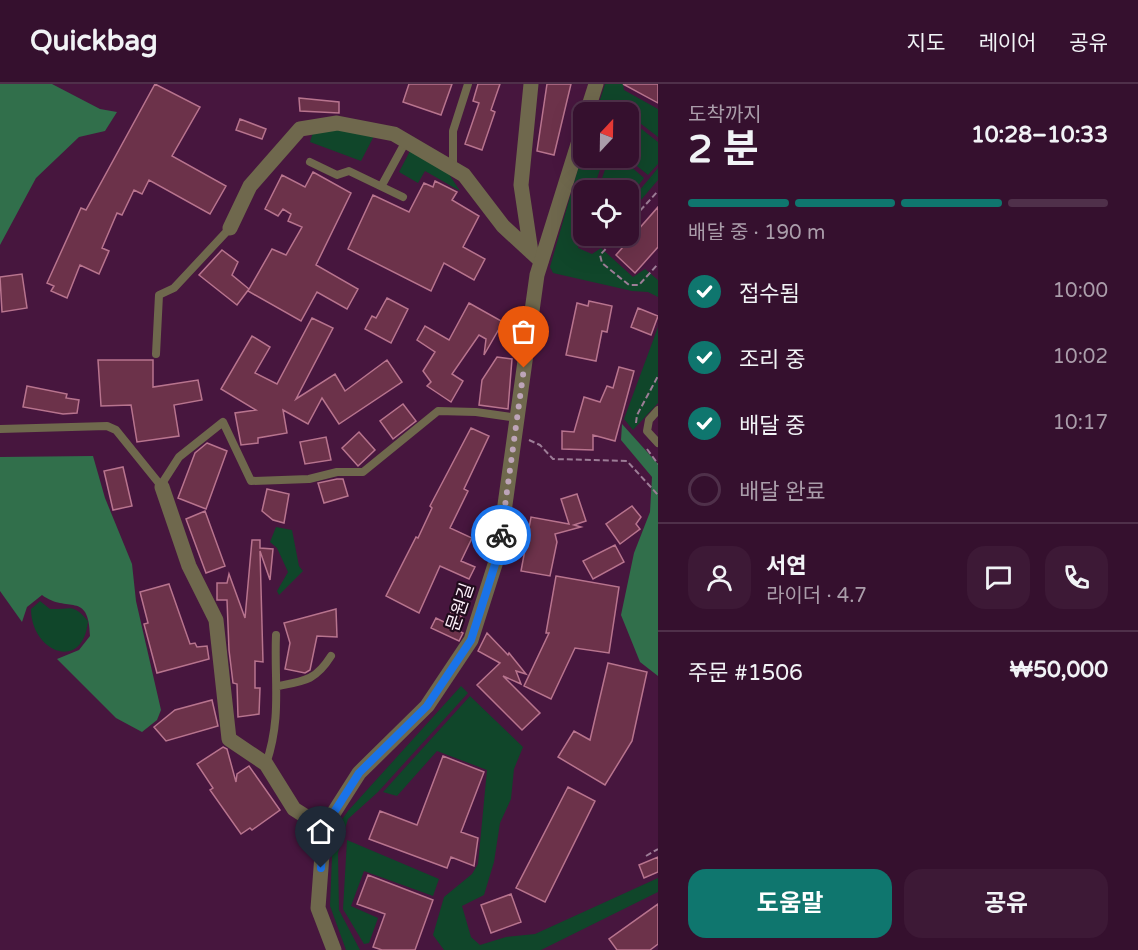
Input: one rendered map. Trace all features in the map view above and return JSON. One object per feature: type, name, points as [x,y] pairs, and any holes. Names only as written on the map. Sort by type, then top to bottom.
[{"type":"street","points":[[531,84],[521,185],[536,257]]},
{"type":"street","points":[[591,102],[597,84]]},
{"type":"street","points":[[230,228],[250,186],[300,129],[337,123],[394,134],[464,175],[503,226],[536,257]]},
{"type":"street","name":"문원길","points":[[334,950],[318,908],[324,828],[359,773],[427,706],[471,640],[498,555],[537,275],[536,257],[573,154]]},
{"type":"street","points":[[161,486],[189,566],[216,620],[229,739],[266,764],[294,809],[324,828]]},
{"type":"lane","points":[[453,168],[453,131],[468,84]]},
{"type":"lane","points":[[382,185],[406,141]]},
{"type":"lane","points":[[310,162],[337,175],[349,171],[403,197]]},
{"type":"lane","points":[[156,354],[159,295],[174,288],[230,228]]},
{"type":"lane","points":[[658,410],[649,420],[647,431],[658,443]]},
{"type":"lane","points":[[0,429],[107,426],[116,430],[161,486],[178,457],[223,422],[251,481],[309,478],[337,472],[363,472],[438,411],[476,412],[518,418]]},
{"type":"lane","points":[[266,764],[274,742],[278,686],[274,669],[276,634]]},
{"type":"lane","points":[[278,686],[308,680],[322,671],[331,656]]},
{"type":"path","points":[[639,212],[658,191]]},
{"type":"path","points":[[609,246],[600,255],[602,263],[629,285],[639,285],[658,264]]},
{"type":"path","points":[[515,434],[540,445],[553,459],[627,461],[658,495]]},
{"type":"path","points":[[646,856],[658,849]]},
{"type":"green space","points":[[0,84],[52,84],[100,109],[117,112],[105,131],[79,137],[36,178],[0,245]]},
{"type":"green space","points":[[605,84],[623,84],[624,90],[658,109],[658,137],[639,122],[639,102],[599,102]]},
{"type":"green space","points":[[339,126],[374,136],[361,161],[310,142],[313,132]]},
{"type":"green space","points":[[639,127],[658,142],[658,164],[648,175],[639,168]]},
{"type":"green space","points":[[411,149],[447,171],[460,191],[425,171],[418,183],[399,172]]},
{"type":"green space","points":[[578,168],[601,168],[596,180],[575,180]]},
{"type":"green space","points":[[606,168],[632,168],[644,178],[639,184],[639,180],[601,180]]},
{"type":"green space","points":[[658,168],[658,180],[639,202],[639,191]]},
{"type":"green space","points":[[573,186],[573,246],[578,246],[578,248],[592,254],[601,248],[633,277],[645,269],[658,280],[658,297],[648,292],[632,291],[553,273],[550,267]]},
{"type":"green space","points":[[658,327],[658,403],[633,430],[624,419]]},
{"type":"green space","points":[[622,424],[658,464],[658,676],[640,662],[621,615],[634,553],[650,512],[652,477],[621,440]]},
{"type":"green space","points":[[93,456],[105,498],[132,564],[136,601],[161,710],[157,720],[142,732],[116,718],[57,659],[79,650],[90,636],[89,622],[86,613],[81,608],[51,600],[42,595],[27,607],[22,622],[0,591],[0,457]]},
{"type":"green space","points":[[276,527],[292,530],[299,566],[303,571],[279,595],[277,591],[288,572],[277,548],[270,542]]},
{"type":"green space","points":[[40,601],[50,609],[74,609],[88,621],[84,637],[77,647],[68,651],[58,651],[39,636],[33,624],[31,609]]},
{"type":"green space","points":[[461,686],[468,693],[378,792],[348,819],[338,853],[339,910],[360,950],[346,950],[330,906],[333,832],[348,811]]},
{"type":"green space","points":[[470,696],[523,747],[514,769],[511,799],[500,823],[494,862],[484,895],[462,906],[471,937],[480,945],[506,937],[535,934],[658,878],[658,892],[541,950],[444,950],[433,935],[444,897],[472,874],[478,864],[487,770],[437,751],[397,796],[383,792]]},
{"type":"green space","points":[[347,840],[439,879],[433,896],[364,871],[351,906],[378,918],[369,943],[364,944],[343,909]]},
{"type":"building","points":[[155,84],[200,107],[172,156],[226,186],[210,214],[149,180],[142,194],[134,190],[122,215],[117,213],[102,248],[109,251],[99,274],[80,265],[67,298],[51,291],[54,286],[47,283],[81,208],[86,210]]},
{"type":"building","points":[[409,84],[452,84],[441,115],[403,102]]},
{"type":"building","points":[[478,84],[500,84],[491,110],[495,112],[482,150],[465,144],[479,103],[473,101]]},
{"type":"building","points":[[547,84],[571,84],[554,155],[537,151]]},
{"type":"building","points":[[623,84],[658,84],[658,103]]},
{"type":"building","points":[[299,98],[339,102],[339,113],[300,111]]},
{"type":"building","points":[[240,119],[266,129],[262,139],[236,130]]},
{"type":"building","points":[[313,172],[351,193],[316,265],[358,289],[347,309],[317,292],[301,321],[248,291],[272,249],[286,255],[302,227],[288,221],[291,214],[283,209],[278,216],[265,209],[282,175],[305,187]]},
{"type":"building","points":[[435,181],[457,192],[452,200],[479,216],[463,247],[485,259],[474,280],[444,263],[431,291],[348,249],[373,195],[409,212],[424,183],[433,187]]},
{"type":"building","points":[[658,207],[658,247],[635,273],[616,255],[624,246],[639,246],[639,229]]},
{"type":"building","points":[[222,250],[238,262],[232,275],[249,289],[237,305],[199,275]]},
{"type":"building","points":[[22,274],[27,308],[2,312],[0,277]]},
{"type":"building","points":[[387,298],[408,309],[391,343],[365,329],[372,316],[376,318]]},
{"type":"building","points":[[589,301],[612,306],[607,332],[602,331],[596,361],[566,355],[577,303],[588,306]]},
{"type":"building","points":[[469,303],[503,322],[484,355],[486,339],[479,335],[452,374],[463,381],[451,402],[427,386],[431,382],[423,371],[435,352],[417,340],[425,326],[449,340]]},
{"type":"building","points":[[638,308],[658,316],[651,335],[631,327]]},
{"type":"building","points":[[312,318],[333,328],[296,399],[335,374],[345,391],[387,360],[402,382],[339,424],[322,398],[308,424],[283,410],[287,433],[258,438],[258,443],[241,445],[235,413],[256,410],[221,389],[252,336],[270,347],[255,373],[277,384]]},
{"type":"building","points":[[497,357],[512,359],[508,409],[479,405],[482,380]]},
{"type":"building","points":[[98,360],[153,360],[153,387],[198,380],[202,400],[174,405],[179,436],[137,442],[131,405],[101,406]]},
{"type":"building","points":[[619,367],[634,371],[615,441],[593,435],[593,450],[562,449],[562,431],[574,432],[584,397],[600,402],[607,386],[613,388]]},
{"type":"building","points":[[27,386],[67,394],[66,398],[79,400],[77,413],[63,414],[23,407]]},
{"type":"building","points":[[403,404],[416,421],[393,439],[380,421]]},
{"type":"building","points":[[471,428],[489,436],[464,489],[468,491],[450,528],[472,538],[461,561],[475,567],[469,579],[440,566],[419,613],[386,596],[416,537],[418,538],[432,508],[430,506]]},
{"type":"building","points":[[359,432],[375,450],[358,466],[342,448]]},
{"type":"building","points":[[326,437],[331,460],[305,464],[300,442]]},
{"type":"building","points":[[207,443],[227,451],[206,509],[178,498],[195,453]]},
{"type":"building","points":[[123,467],[132,506],[113,510],[104,471]]},
{"type":"building","points":[[343,479],[348,496],[324,503],[318,483]]},
{"type":"building","points":[[267,489],[289,494],[284,523],[273,520],[262,511]]},
{"type":"building","points":[[577,494],[586,521],[574,525],[581,527],[555,534],[557,542],[550,576],[521,571],[531,517],[569,524],[561,499]]},
{"type":"building","points":[[632,506],[641,517],[636,524],[640,529],[620,544],[606,524]]},
{"type":"building","points":[[205,511],[225,566],[206,573],[186,519]]},
{"type":"building","points":[[252,540],[260,540],[260,548],[273,549],[270,580],[260,551],[263,662],[255,661],[255,688],[260,688],[259,714],[238,717],[237,684],[233,683],[229,650],[227,600],[217,600],[217,583],[227,583],[229,574],[245,618]]},
{"type":"building","points":[[615,545],[624,562],[593,579],[583,561]]},
{"type":"building","points":[[556,576],[619,587],[609,653],[575,648],[551,699],[524,686],[549,633],[546,633]]},
{"type":"building","points":[[169,584],[190,644],[195,643],[197,647],[207,646],[209,659],[157,673],[144,624],[148,623],[140,592]]},
{"type":"building","points":[[336,609],[337,637],[317,636],[310,670],[305,673],[285,669],[290,643],[284,623]]},
{"type":"building","points":[[452,610],[463,618],[457,630],[463,633],[459,641],[431,628],[436,618],[446,623]]},
{"type":"building","points":[[487,633],[508,655],[509,653],[526,674],[516,671],[521,684],[503,676],[540,713],[522,730],[477,685],[500,663],[478,651]]},
{"type":"building","points":[[608,663],[647,672],[632,741],[605,785],[558,757],[574,731],[590,740]]},
{"type":"building","points":[[212,700],[218,726],[166,741],[154,727],[175,710]]},
{"type":"building","points":[[223,747],[227,749],[236,782],[237,774],[249,766],[280,810],[252,830],[250,828],[241,834],[210,790],[213,788],[197,764]]},
{"type":"building","points":[[443,756],[484,772],[461,832],[478,838],[474,866],[451,857],[447,868],[369,839],[380,811],[417,825]]},
{"type":"building","points":[[568,787],[595,801],[545,902],[516,888]]},
{"type":"building","points":[[658,857],[658,872],[644,878],[639,865]]},
{"type":"building","points":[[368,875],[433,900],[415,950],[382,950],[373,947],[385,914],[357,904]]},
{"type":"building","points":[[511,894],[521,922],[491,933],[481,905]]},
{"type":"building","points":[[658,904],[658,944],[650,950],[617,950],[609,939]]},
{"type":"way so far","points":[[501,535],[524,368]]},
{"type":"route","points":[[321,868],[324,828],[359,773],[427,706],[471,640],[498,555],[501,535]]}]
